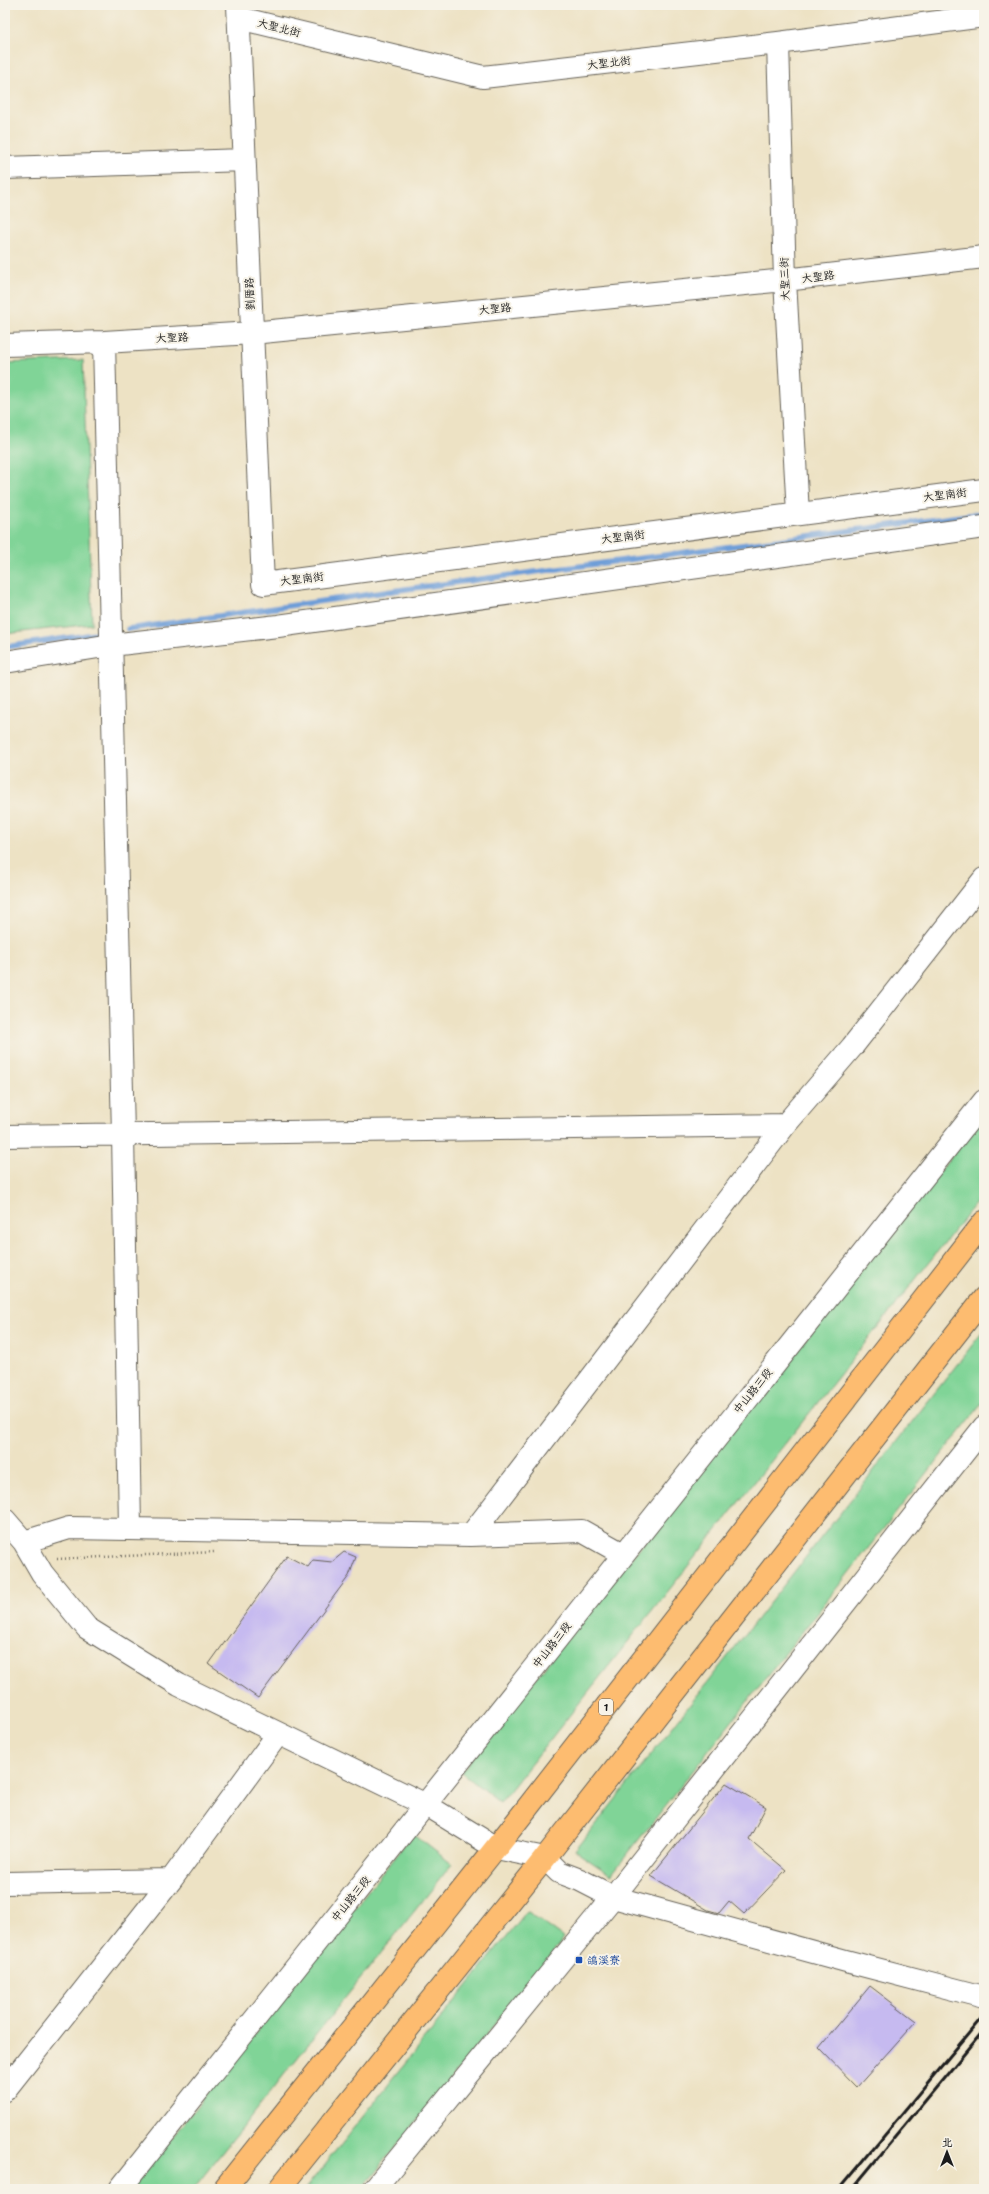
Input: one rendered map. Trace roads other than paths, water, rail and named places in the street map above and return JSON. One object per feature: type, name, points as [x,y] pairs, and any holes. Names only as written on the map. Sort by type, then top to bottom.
[{"type":"main road","name":"1","points":[[224,2189],[496,1848],[984,1222]]},
{"type":"main road","points":[[279,2189],[545,1858],[984,1298]]},
{"type":"street","name":"大聖北街","points":[[238,12],[483,77],[778,43],[984,16]]},
{"type":"street","name":"劉厝路","points":[[238,12],[263,584]]},
{"type":"street","name":"大聖三街","points":[[778,43],[785,280],[798,514]]},
{"type":"street","points":[[5,168],[244,160]]},
{"type":"street","name":"大聖路","points":[[5,345],[104,342],[252,333],[785,280],[984,257]]},
{"type":"street","points":[[104,342],[123,1134],[130,1527]]},
{"type":"street","name":"大聖南街","points":[[263,584],[984,490]]},
{"type":"street","points":[[5,662],[111,645],[278,626],[984,527]]},
{"type":"street","points":[[471,1535],[785,1125],[852,1047],[984,878]]},
{"type":"street","name":"中山路三段","points":[[120,2189],[984,1101]]},
{"type":"street","points":[[5,1136],[785,1125]]},
{"type":"street","points":[[374,2189],[613,1897],[984,1427]]},
{"type":"street","points":[[5,1520],[24,1542],[42,1573],[88,1628],[179,1685],[426,1805],[496,1848],[545,1858],[559,1872],[580,1880],[613,1897],[984,1997]]},
{"type":"street","points":[[24,1542],[69,1528],[130,1527],[471,1535],[582,1531],[623,1554]]},
{"type":"street","points":[[5,2090],[172,1880],[278,1734]]},
{"type":"street","points":[[5,1883],[172,1880]]},
{"type":"waterway","points":[[128,629],[406,589],[984,513]]},
{"type":"waterway","points":[[5,647],[95,634]]},
{"type":"railway","points":[[839,2189],[984,2015]]},
{"type":"railway","points":[[852,2189],[984,2030]]},
{"type":"place","name":"鴿溪寮","points":[[579,1960]]}]
